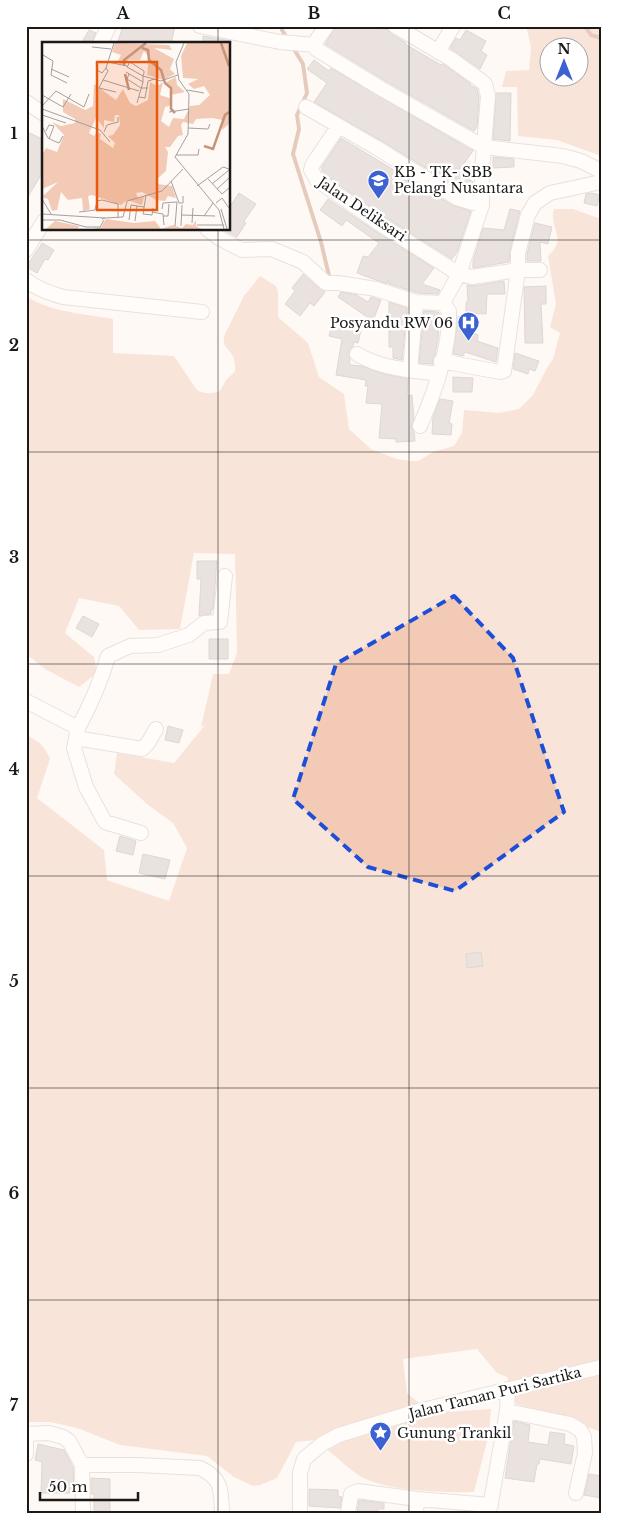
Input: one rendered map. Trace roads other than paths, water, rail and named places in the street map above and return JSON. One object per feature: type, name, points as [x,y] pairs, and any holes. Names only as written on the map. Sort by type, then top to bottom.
[{"type":"street","points":[[101,42],[110,26]]},
{"type":"street","points":[[200,26],[280,42],[315,45]]},
{"type":"street","points":[[315,45],[327,26]]},
{"type":"street","points":[[395,26],[451,59],[485,84],[488,96],[482,172],[482,204],[459,274],[443,303]]},
{"type":"street","points":[[438,52],[453,26]]},
{"type":"street","points":[[315,45],[316,49],[380,88],[484,147],[563,156],[581,161],[601,171]]},
{"type":"street","points":[[26,102],[42,113]]},
{"type":"street","points":[[306,107],[457,198],[482,204]]},
{"type":"street","name":"Jalan Deliksari","points":[[338,127],[312,164],[311,170],[317,180],[380,224],[459,274],[472,277],[518,270],[540,270]]},
{"type":"street","points":[[357,354],[376,364],[410,370],[440,368],[504,371],[518,270],[518,253],[528,215],[541,197],[550,193],[601,182]]},
{"type":"street","points":[[26,250],[42,224]]},
{"type":"street","points":[[209,230],[242,250],[272,249],[303,262],[332,283],[376,289],[416,302],[443,303]]},
{"type":"street","points":[[26,280],[35,287],[63,297],[202,312]]},
{"type":"street","points":[[410,370],[416,302]]},
{"type":"street","points":[[420,426],[431,400],[440,368],[449,318],[449,311],[443,303]]},
{"type":"street","points":[[141,833],[105,822],[86,787],[74,748],[77,733],[90,707],[108,656],[130,646],[158,645],[189,635],[204,623],[220,622],[225,576]]},
{"type":"street","points":[[26,701],[77,733],[142,749],[156,729]]},
{"type":"street","name":"Jalan Taman Puri Sartika","points":[[300,1513],[300,1473],[304,1459],[322,1444],[339,1436],[414,1412],[601,1367]]},
{"type":"street","points":[[348,1513],[351,1494],[358,1491],[417,1506],[490,1509],[507,1411],[508,1389]]},
{"type":"street","points":[[507,1411],[570,1424],[580,1430],[584,1437],[585,1453],[576,1493]]},
{"type":"street","points":[[26,1434],[49,1433],[69,1441],[82,1466],[83,1513]]},
{"type":"street","points":[[26,1439],[26,1454]]},
{"type":"street","points":[[82,1466],[138,1465],[200,1468],[209,1472],[220,1486],[222,1513]]},
{"type":"waterway","points":[[282,26],[282,30],[287,38]]},
{"type":"waterway","points":[[585,26],[591,35],[601,38]]},
{"type":"waterway","points":[[292,46],[303,64],[307,93],[297,115],[299,129],[293,154],[321,242],[330,280]]},
{"type":"place","name":"KB - TK- SBB Pelangi Nusantara","points":[[378,199]]},
{"type":"place","name":"Posyandu RW 06","points":[[469,342]]},
{"type":"place","name":"Gunung Trankil","points":[[381,1452]]}]
